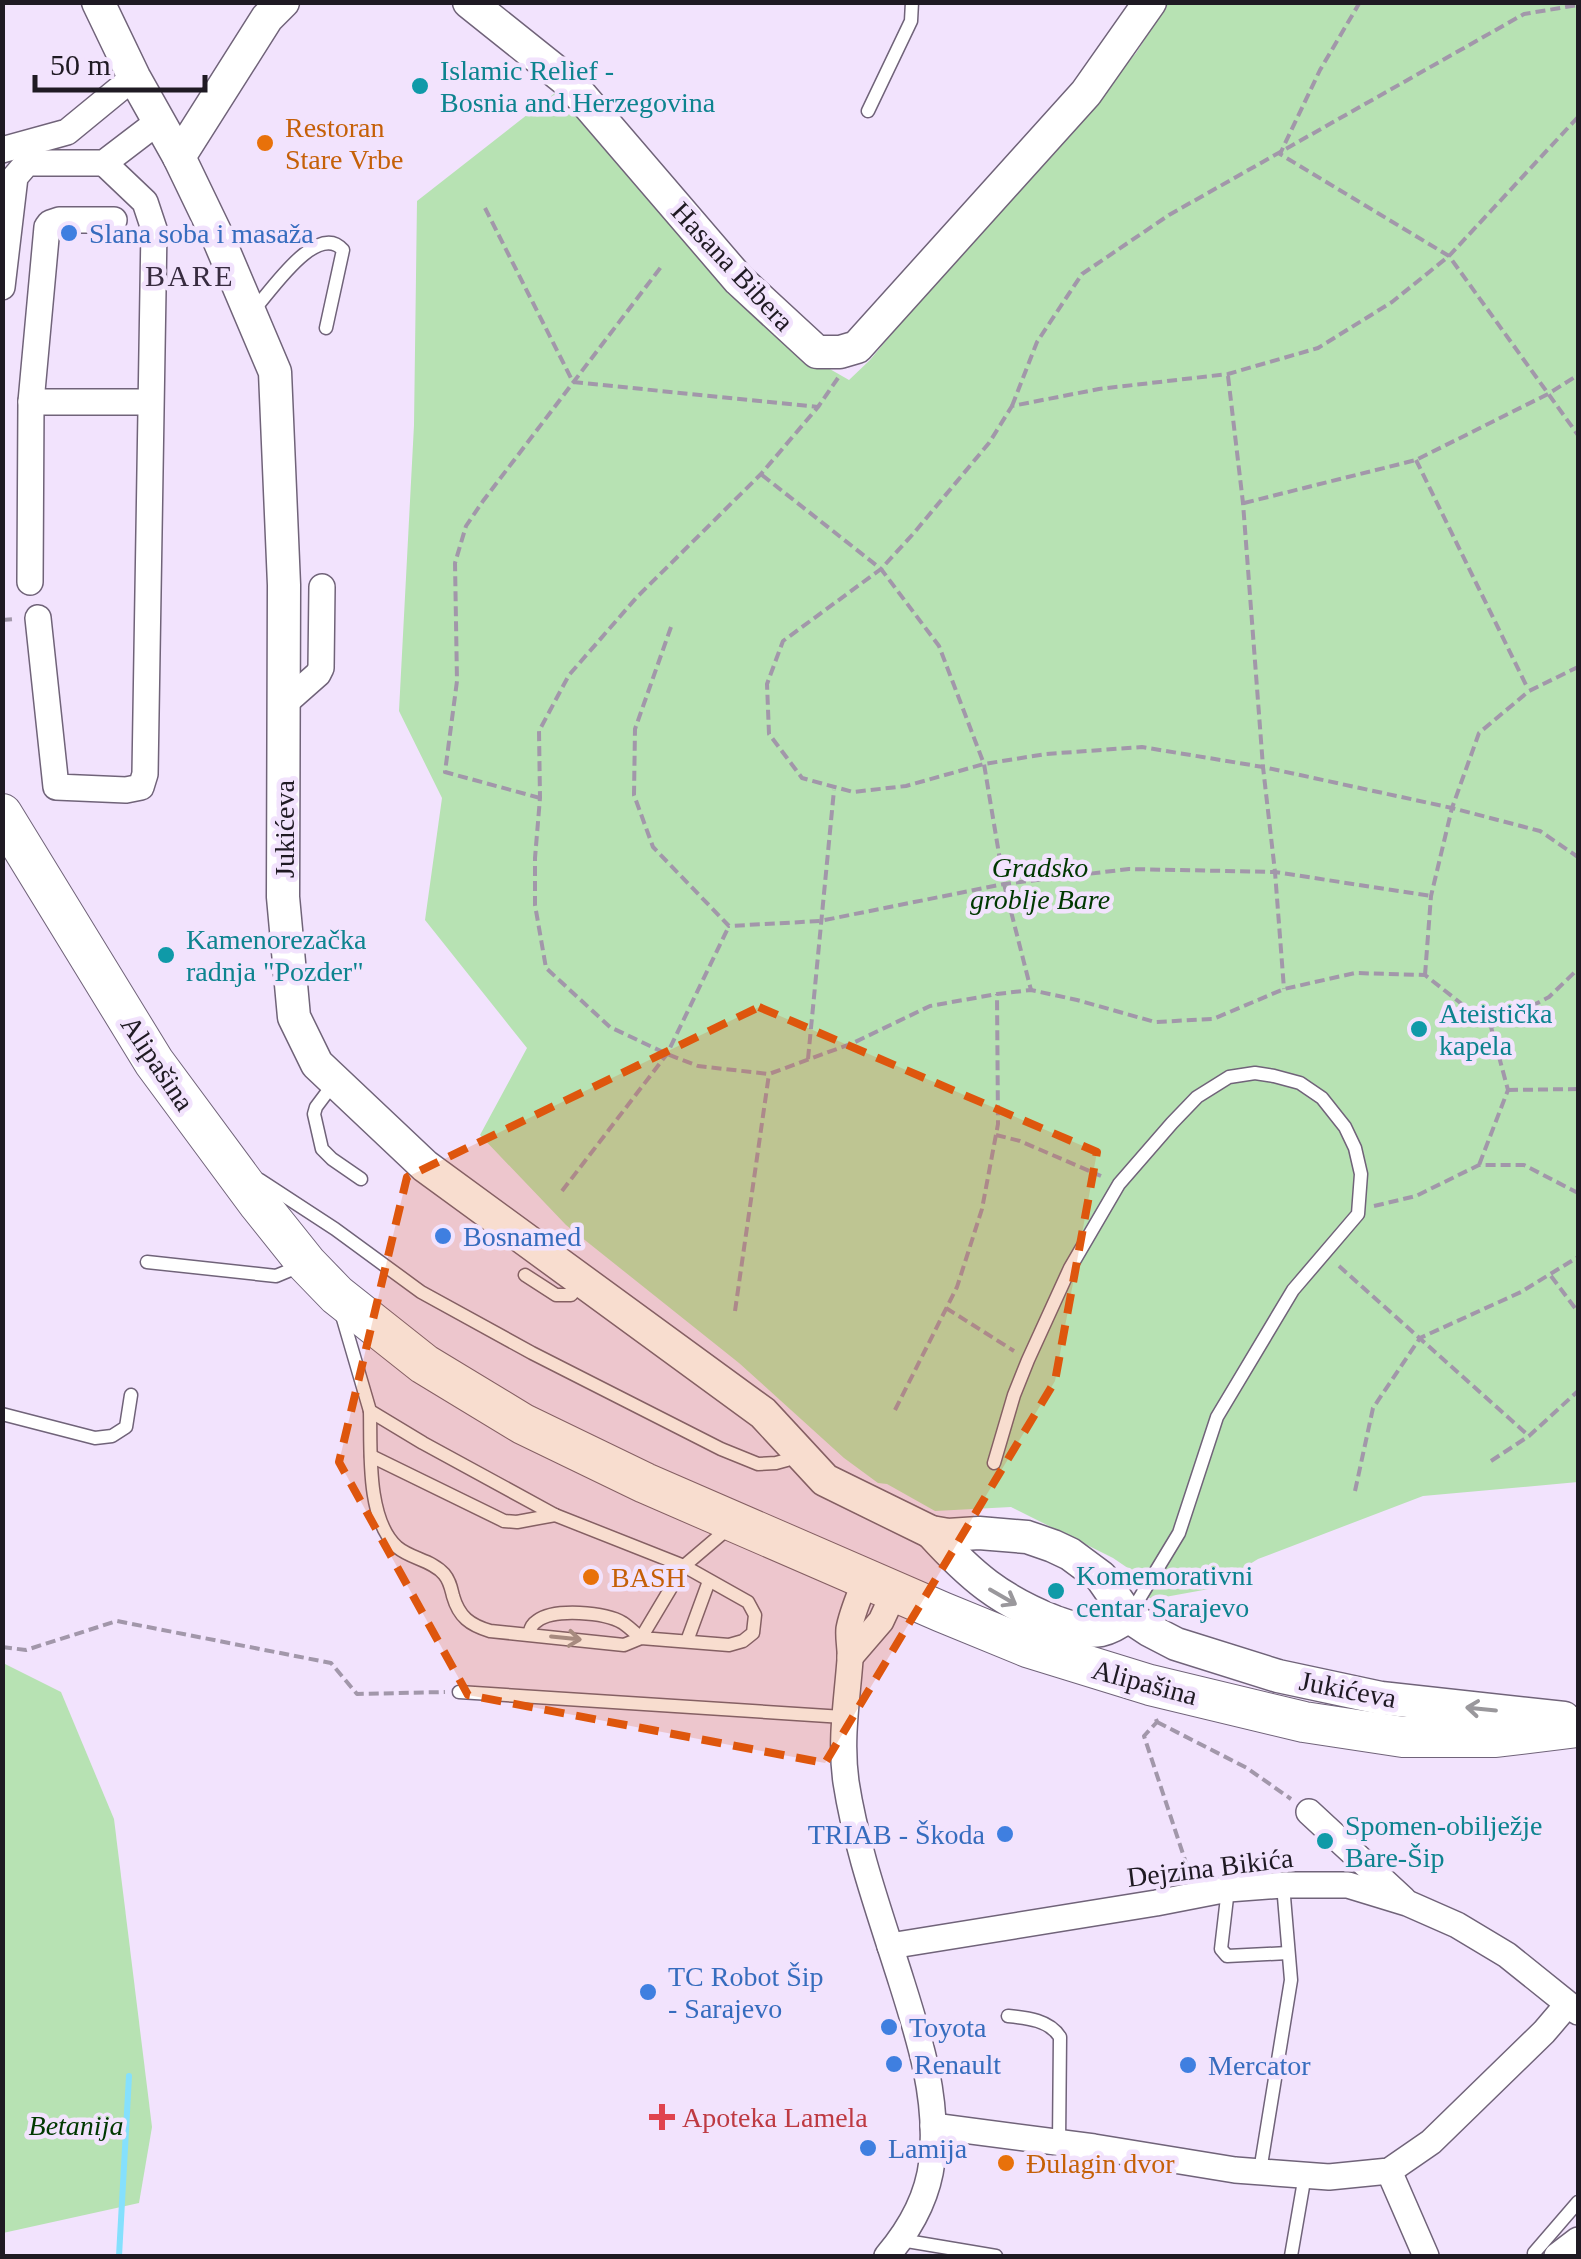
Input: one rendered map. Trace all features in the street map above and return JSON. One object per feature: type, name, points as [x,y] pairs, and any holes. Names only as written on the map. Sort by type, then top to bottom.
[{"type":"main road","name":"Alipašina","points":[[2,814],[20,858],[154,1062],[307,1264],[337,1295],[424,1364],[524,1424],[645,1483],[1030,1648],[1150,1685],[1304,1722],[1403,1737],[1496,1738],[1578,1728]]},
{"type":"street","name":"Jukićeva","points":[[98,2],[219,240],[275,372],[284,585],[284,897],[294,1016],[318,1064],[426,1166],[763,1412],[825,1480],[837,1488],[931,1532],[1026,1537],[1053,1546],[1101,1576],[1128,1616],[1176,1644],[1278,1676],[1381,1698],[1578,1719]]},
{"type":"street","points":[[178,157],[267,18],[283,2]]},
{"type":"street","name":"Hasana Bibera","points":[[470,2],[569,82],[739,280],[816,352],[840,352],[856,346],[1086,93],[1150,2]]},
{"type":"street","points":[[2,150],[67,132],[134,77]]},
{"type":"street","points":[[2,287],[15,176],[27,163],[104,162],[159,121]]},
{"type":"street","points":[[38,618],[56,787],[126,790],[141,786],[145,774],[154,229],[144,202],[104,162]]},
{"type":"street","points":[[30,582],[31,402],[47,227],[59,220],[114,220]]},
{"type":"street","points":[[31,402],[150,402]]},
{"type":"street","points":[[284,704],[321,668],[322,587]]},
{"type":"street","name":"Jukićeva","points":[[931,1532],[980,1581],[1036,1614],[1086,1630],[1102,1630],[1128,1616]]},
{"type":"street","points":[[881,1585],[848,1632],[850,1657],[843,1717],[846,1781],[870,1883],[918,2035],[930,2084],[933,2126],[932,2164],[921,2202],[894,2248]]},
{"type":"street","points":[[1309,1812],[1407,1903]]},
{"type":"street","name":"Dejzina Bikića","points":[[890,1946],[1228,1889],[1348,1886],[1407,1903],[1458,1925],[1507,1955],[1573,2008],[1431,2142],[1388,2171],[1329,2177],[1234,2170],[933,2126]]},
{"type":"street","points":[[1388,2171],[1426,2256]]},
{"type":"street","points":[[1545,2255],[1578,2240]]},
{"type":"lane","points":[[868,110],[911,21],[912,2]]},
{"type":"lane","points":[[251,314],[305,252],[322,242],[331,242],[343,250],[326,328]]},
{"type":"lane","points":[[994,1464],[1014,1395],[1070,1268],[1120,1184],[1197,1097],[1230,1077],[1254,1073],[1300,1084],[1322,1098],[1346,1127],[1355,1148],[1361,1174],[1358,1214],[1293,1290],[1217,1417],[1179,1533],[1128,1616]]},
{"type":"lane","points":[[336,1081],[316,1107],[315,1122],[322,1149],[361,1179]]},
{"type":"lane","points":[[226,1158],[335,1229],[421,1292],[532,1353],[758,1464],[787,1460],[794,1448]]},
{"type":"lane","points":[[147,1262],[276,1276],[307,1264]]},
{"type":"lane","points":[[525,1275],[556,1295],[572,1295],[583,1280]]},
{"type":"lane","name":"Alipašina","points":[[337,1295],[370,1410],[372,1478],[386,1535],[406,1554],[442,1570],[464,1619],[473,1626],[529,1634]]},
{"type":"lane","points":[[2,1414],[95,1438],[112,1436],[126,1427],[131,1395]]},
{"type":"lane","points":[[370,1410],[555,1514],[684,1566],[748,1602],[755,1615],[753,1633],[729,1645],[641,1638],[624,1644],[529,1634],[538,1619],[572,1613],[622,1622],[641,1638]]},
{"type":"lane","points":[[371,1456],[504,1521],[555,1514]]},
{"type":"lane","points":[[641,1638],[684,1566],[736,1522]]},
{"type":"lane","points":[[688,1640],[709,1581]]},
{"type":"lane","points":[[460,1692],[843,1717]]},
{"type":"lane","points":[[1260,2171],[1288,2006],[1290,1980],[1283,1885]]},
{"type":"lane","points":[[1228,1889],[1223,1953],[1288,1953]]},
{"type":"lane","points":[[1008,2016],[1041,2022],[1060,2038],[1059,2142]]},
{"type":"lane","points":[[1291,2256],[1304,2175]]},
{"type":"lane","points":[[1545,2255],[1578,2202]]},
{"type":"lane","points":[[894,2248],[996,2256]]},
{"type":"path","points":[[1280,154],[1320,70],[1360,2]]},
{"type":"path","points":[[1578,5],[1524,14],[1169,215],[1082,274],[1038,342],[1012,406],[989,443],[881,569],[783,641],[767,684],[769,734],[802,778],[834,788],[853,792],[906,786],[984,764],[1046,754],[1142,747],[1263,767],[1452,808],[1540,832],[1578,857]]},
{"type":"path","points":[[1012,406],[1099,389],[1228,374],[1318,348],[1392,302],[1449,256],[1578,117]]},
{"type":"path","points":[[1280,154],[1449,256],[1578,436]]},
{"type":"path","points":[[485,208],[573,382]]},
{"type":"path","points":[[540,798],[445,772],[457,681],[455,563],[466,526],[483,501],[662,266]]},
{"type":"path","points":[[1228,374],[1243,503],[1284,989]]},
{"type":"path","points":[[1243,503],[1416,460],[1578,375]]},
{"type":"path","points":[[573,382],[818,407],[761,474],[636,597],[569,675],[540,731],[536,906],[546,968],[610,1026],[698,1066],[769,1074],[853,1042],[930,1006],[997,994],[1031,990],[1156,1022],[1212,1019],[1284,989],[1355,972],[1426,975],[1491,1027],[1508,1090],[1479,1165]]},
{"type":"path","points":[[1416,460],[1529,691]]},
{"type":"path","points":[[761,474],[881,569],[939,646],[984,764],[1004,884],[1031,990]]},
{"type":"path","points":[[671,627],[635,730],[634,794],[653,847],[730,926],[820,921],[1004,884],[1129,869],[1275,872],[1431,896]]},
{"type":"path","points":[[1426,975],[1431,896],[1452,808],[1479,733],[1529,691],[1578,666]]},
{"type":"path","points":[[808,1059],[834,788]]},
{"type":"path","points":[[562,1191],[667,1054],[730,926]]},
{"type":"path","points":[[1491,1027],[1548,998],[1578,969]]},
{"type":"path","points":[[894,1410],[957,1287],[982,1210],[998,1124],[997,994]]},
{"type":"path","points":[[734,1311],[769,1074]]},
{"type":"path","points":[[1508,1090],[1578,1089]]},
{"type":"path","points":[[996,1135],[1120,1184]]},
{"type":"path","points":[[1359,1208],[1416,1196],[1479,1165],[1524,1165],[1578,1193]]},
{"type":"path","points":[[1324,1252],[1529,1436]]},
{"type":"path","points":[[1355,1492],[1373,1408],[1420,1338],[1521,1292],[1578,1257]]},
{"type":"path","points":[[1549,1274],[1578,1312]]},
{"type":"path","points":[[946,1308],[1028,1360]]},
{"type":"path","points":[[1490,1461],[1529,1436],[1578,1391]]},
{"type":"path","points":[[2,1647],[26,1650],[117,1621],[331,1663],[357,1694],[460,1692]]},
{"type":"path","points":[[1157,1722],[1247,1768],[1309,1812]]},
{"type":"path","points":[[1144,1736],[1196,1896]]},
{"type":"highlighted area","points":[[759,1007],[1097,1152],[1055,1381],[825,1763],[468,1695],[339,1462],[407,1177]]},
{"type":"green space","name":"Gradsko groblje Bare","points":[[1168,3],[1578,3],[1578,1482],[1423,1496],[1258,1559],[1209,1589],[1154,1599],[1138,1595],[1144,1579],[1113,1558],[1011,1507],[935,1511],[887,1484],[878,1483],[844,1458],[739,1363],[566,1225],[480,1135],[527,1048],[425,920],[442,798],[399,711],[414,425],[417,201],[569,82],[814,360],[849,380],[1136,53]]},
{"type":"green space","name":"Betanija","points":[[3,1663],[61,1692],[114,1819],[152,2127],[139,2203],[3,2233]]},
{"type":"waterway","points":[[119,2256],[129,2076]]},
{"type":"place","name":"Islamic Relief - Bosnia and Herzegovina","points":[[420,86]]},
{"type":"place","name":"Restoran Stare Vrbe","points":[[265,143]]},
{"type":"place","name":"Slana soba i masaža","points":[[69,233]]},
{"type":"place","name":"Kamenorezačka radnja \"Pozder\"","points":[[166,955]]},
{"type":"place","name":"Ateistička kapela","points":[[1419,1029]]},
{"type":"place","name":"Bosnamed","points":[[443,1236]]},
{"type":"place","name":"BASH","points":[[591,1577]]},
{"type":"place","name":"Komemorativni centar Sarajevo","points":[[1056,1591]]},
{"type":"place","name":"TRIAB - Škoda","points":[[1005,1834]]},
{"type":"place","name":"Spomen-obilježje Bare-Šip","points":[[1325,1841]]},
{"type":"place","name":"TC Robot Šip - Sarajevo","points":[[648,1992]]},
{"type":"place","name":"Toyota","points":[[889,2027]]},
{"type":"place","name":"Renault","points":[[894,2064]]},
{"type":"place","name":"Mercator","points":[[1188,2065]]},
{"type":"place","name":"Apoteka Lamela","points":[[662,2117]]},
{"type":"place","name":"Lamija","points":[[868,2148]]},
{"type":"place","name":"Đulagin dvor","points":[[1006,2163]]},
{"type":"district","name":"BARE","points":[[190,276]]}]
